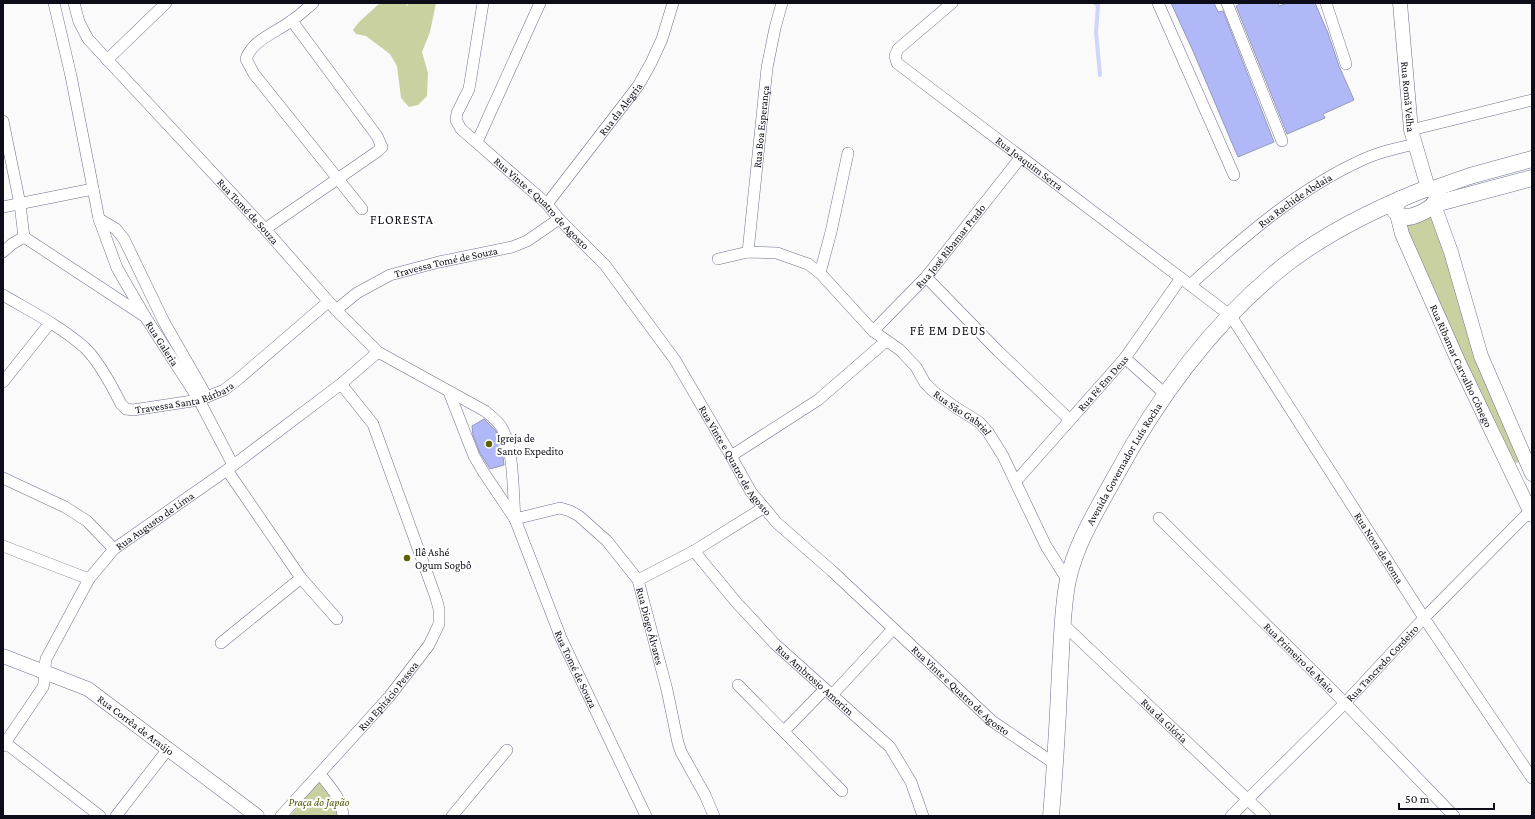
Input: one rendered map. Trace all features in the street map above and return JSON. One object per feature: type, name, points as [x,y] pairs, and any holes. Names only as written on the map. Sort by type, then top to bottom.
[{"type":"main road","points":[[1397,208],[1401,217],[1408,218],[1428,209],[1432,196],[1470,176],[1532,159]]},
{"type":"main road","points":[[1432,196],[1532,178]]},
{"type":"main road","name":"Avenida Governador Luís Rocha","points":[[1051,816],[1063,624],[1068,581],[1074,559],[1085,532],[1145,425],[1164,394],[1180,373],[1230,316],[1275,273],[1332,233],[1378,209],[1397,208]]},
{"type":"street","name":"Rua Galeria","points":[[54,3],[71,76],[99,219],[117,268],[146,318],[203,398]]},
{"type":"street","name":"Rua Tomé de Souza","points":[[74,3],[83,32],[107,60],[264,229],[332,306],[378,352],[484,411],[496,421],[502,429],[511,458],[515,519]]},
{"type":"street","points":[[107,60],[166,3]]},
{"type":"street","points":[[313,3],[292,21],[254,46],[248,52],[246,59],[254,74],[362,209]]},
{"type":"street","name":"Rua Vinte e Quatro de Agosto","points":[[483,3],[470,89],[457,113],[456,120],[461,129],[547,204],[559,219],[605,265],[674,360],[751,492],[777,523],[832,571],[992,721],[1055,764]]},
{"type":"street","points":[[477,142],[540,3]]},
{"type":"street","name":"Rua da Alegria","points":[[547,204],[638,86],[651,63],[662,38],[673,3]]},
{"type":"street","name":"Rua Boa Esperança","points":[[748,252],[767,68],[782,3]]},
{"type":"street","name":"Rua Joaquim Serra","points":[[952,3],[898,49],[895,56],[897,63],[1186,281],[1230,316]]},
{"type":"street","points":[[1158,3],[1234,175]]},
{"type":"street","points":[[1227,3],[1282,141]]},
{"type":"street","points":[[1326,3],[1346,64]]},
{"type":"street","name":"Rua Romã Velha","points":[[1400,3],[1411,130],[1432,196]]},
{"type":"street","points":[[264,229],[381,149],[382,145],[377,136],[292,21]]},
{"type":"street","points":[[1411,130],[1532,100]]},
{"type":"street","points":[[3,121],[20,204],[24,237],[146,318]]},
{"type":"street","name":"Rua Rachide Abdaia","points":[[1186,281],[1298,196],[1362,159],[1385,151],[1415,144]]},
{"type":"street","points":[[820,273],[831,232],[848,153]]},
{"type":"street","name":"Rua José Ribamar Prado","points":[[874,331],[926,277],[1021,157]]},
{"type":"street","points":[[3,207],[93,189]]},
{"type":"street","name":"Rua Ribamar Carvalho Cônego","points":[[1432,196],[1451,252],[1481,356],[1531,468]]},
{"type":"street","name":"Rua Ribamar Carvalho Cônego","points":[[1397,208],[1402,234],[1459,363],[1531,512]]},
{"type":"street","name":"Rua Galeria","points":[[99,219],[116,229],[124,239],[203,398],[230,468],[301,578],[338,619]]},
{"type":"street","name":"Travessa Tomé de Souza","points":[[332,306],[390,274],[512,247],[527,241],[559,219]]},
{"type":"street","points":[[3,252],[12,244],[24,237]]},
{"type":"street","name":"Rua São Gabriel","points":[[718,259],[748,252],[777,253],[808,264],[820,273],[874,331],[900,350],[916,367],[925,383],[933,391],[954,407],[979,422],[988,432],[1016,481],[1046,546],[1068,581]]},
{"type":"street","points":[[926,277],[998,351],[1069,419]]},
{"type":"street","name":"Rua Fé Em Deus","points":[[1016,481],[1124,358],[1186,281]]},
{"type":"street","name":"Travessa Santa Bárbara","points":[[3,295],[50,323],[85,348],[96,361],[121,404],[126,409],[133,410],[203,398],[224,390],[332,306]]},
{"type":"street","name":"Rua Nova de Roma","points":[[1230,316],[1424,618],[1532,778]]},
{"type":"street","points":[[3,382],[50,323]]},
{"type":"street","points":[[731,456],[818,400],[886,341]]},
{"type":"street","name":"Rua Augusto de Lima","points":[[4,743],[43,687],[45,682],[44,672],[46,659],[89,579],[114,549],[230,468],[341,384],[378,352]]},
{"type":"street","points":[[1124,358],[1164,394]]},
{"type":"street","name":"Rua Epitácio Pessoa","points":[[281,816],[388,697],[429,645],[439,624],[439,609],[373,424],[341,384]]},
{"type":"street","name":"Rua Tomé de Souza","points":[[449,392],[474,456],[515,519],[562,638],[646,816]]},
{"type":"street","points":[[1513,473],[1531,468]]},
{"type":"street","points":[[3,478],[65,507],[87,521],[114,549]]},
{"type":"street","name":"Rua Diogo Álvares","points":[[515,519],[560,508],[570,511],[579,516],[607,541],[638,580],[667,690],[678,743],[681,752],[705,795],[714,816]]},
{"type":"street","points":[[638,580],[694,551],[763,508]]},
{"type":"street","name":"Rua Tancredo Cordeiro","points":[[1231,816],[1345,702],[1424,618],[1531,512]]},
{"type":"street","name":"Rua Primeiro de Maio","points":[[1159,518],[1345,702],[1454,816]]},
{"type":"street","points":[[3,546],[89,579]]},
{"type":"street","name":"Rua Ambrosio Amorim","points":[[694,551],[736,602],[775,644],[890,747],[911,782],[923,816]]},
{"type":"street","points":[[221,643],[301,578]]},
{"type":"street","name":"Rua da Glória","points":[[1063,624],[1266,816]]},
{"type":"street","points":[[784,732],[829,692],[893,629]]},
{"type":"street","name":"Rua Corrêa de Araújo","points":[[3,656],[88,689],[257,816]]},
{"type":"street","points":[[738,685],[842,791]]},
{"type":"street","points":[[4,743],[100,816]]},
{"type":"street","points":[[116,816],[168,748]]},
{"type":"street","points":[[452,816],[507,750]]},
{"type":"street","points":[[320,774],[340,802],[343,816]]},
{"type":"green space","points":[[380,3],[407,3],[406,7],[409,3],[436,3],[430,32],[422,52],[428,73],[427,96],[418,105],[409,107],[401,98],[397,66],[390,54],[366,36],[356,34],[353,30],[359,22]]},
{"type":"green space","points":[[1434,215],[1520,462],[1514,463],[1464,362],[1403,226]]},
{"type":"green space","name":"Praça do Japão","points":[[319,782],[332,797],[339,816],[290,816]]},
{"type":"building","points":[[1171,3],[1214,3],[1218,12],[1223,11],[1274,142],[1238,157]]},
{"type":"building","points":[[1242,3],[1278,3],[1279,6],[1287,3],[1315,3],[1328,33],[1339,66],[1354,100],[1323,114],[1325,118],[1287,134],[1236,6]]},
{"type":"building","name":"Igreja de Santo Expedito","points":[[484,419],[496,431],[502,449],[504,465],[490,469],[480,453],[473,435],[472,426]]},
{"type":"waterway","points":[[1095,3],[1098,5],[1096,32],[1100,75]]},
{"type":"place","name":"Igreja de Santo Expedito","points":[[489,444]]},
{"type":"place","name":"Ilê Ashé Ogum Sogbô","points":[[407,558]]},
{"type":"district","name":"FLORESTA","points":[[402,219]]},
{"type":"district","name":"FÉ EM DEUS","points":[[948,330]]}]
